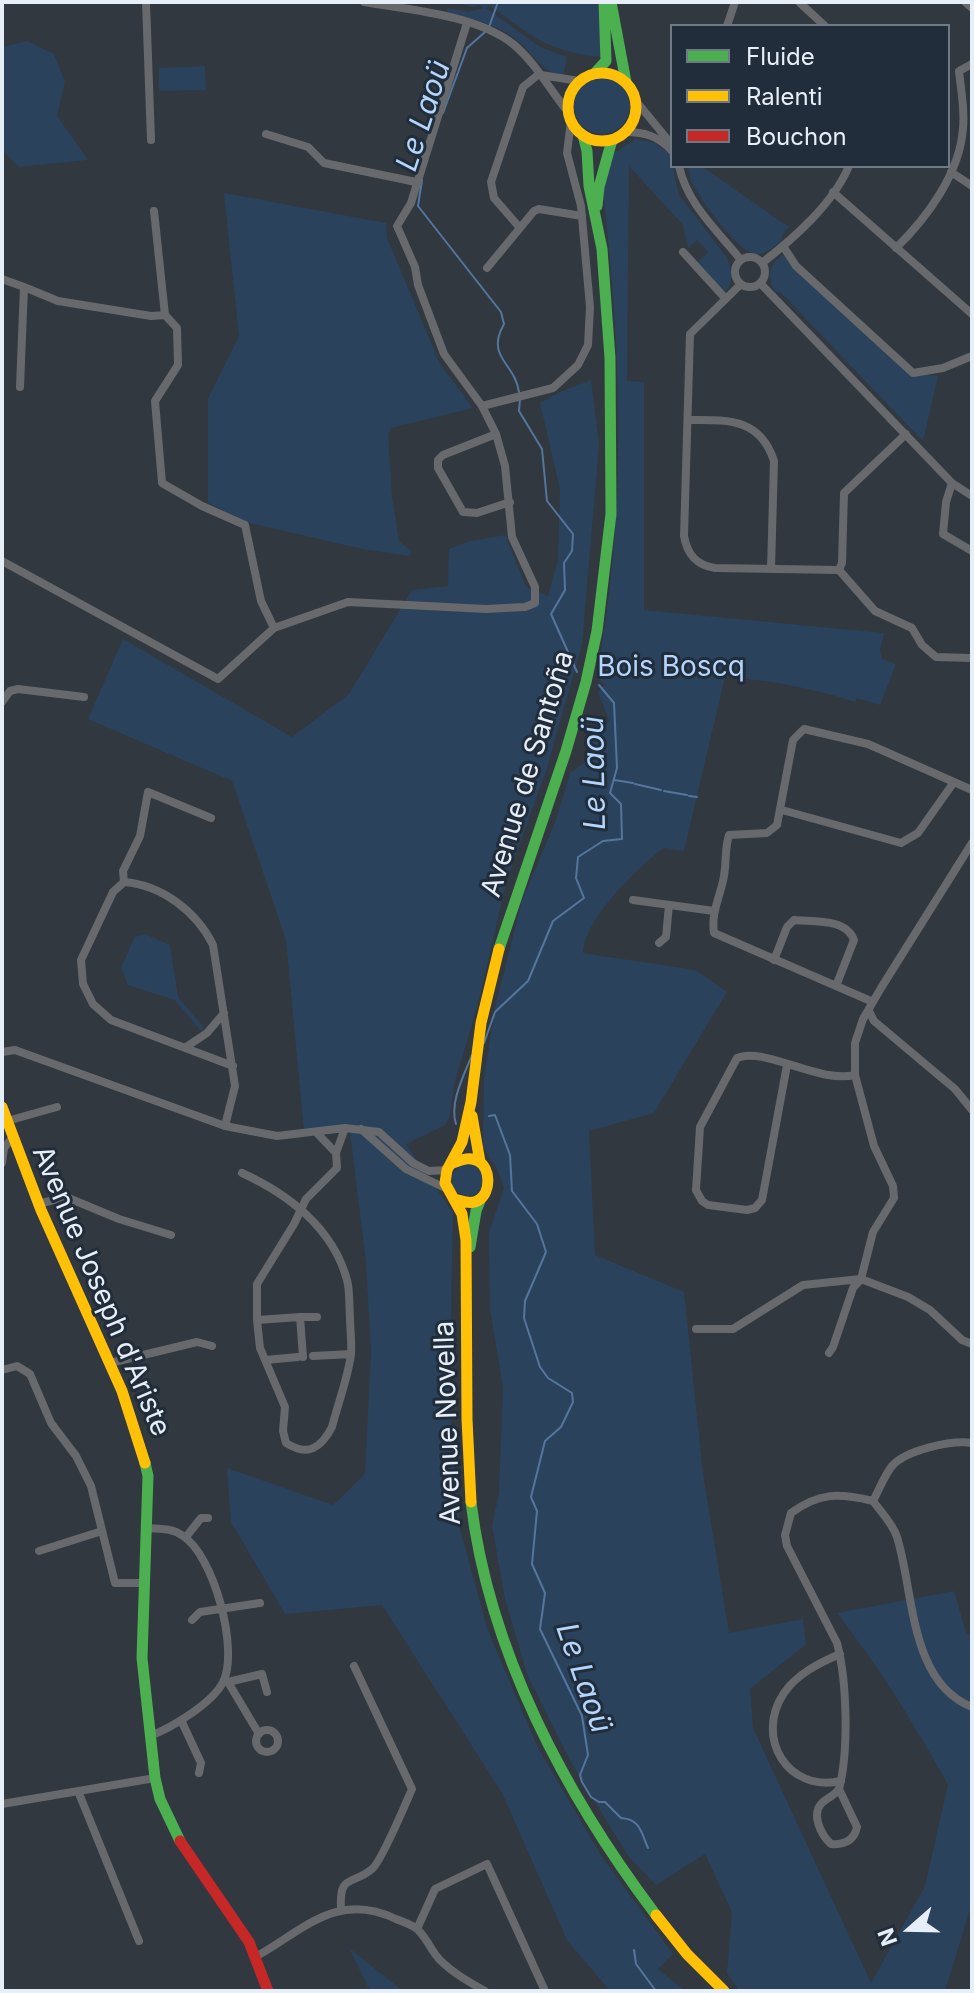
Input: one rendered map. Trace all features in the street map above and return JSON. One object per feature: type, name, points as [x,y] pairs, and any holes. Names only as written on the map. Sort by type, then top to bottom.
[{"type":"main road","points":[[604,2],[606,61],[595,73],[579,81],[568,101],[570,116],[583,135],[602,141],[612,140],[625,132],[632,123],[636,101],[618,63],[611,2]]},
{"type":"main road","points":[[595,73],[606,73],[626,82]]},
{"type":"main road","name":"Avenue de Santoña","points":[[450,1166],[462,1142],[471,1102],[481,1023],[493,968],[566,751],[597,631],[611,514],[611,438],[606,286],[583,135]]},
{"type":"main road","name":"Avenue de Santoña","points":[[596,218],[599,187],[612,140]]},
{"type":"main road","name":"Avenue de Santoña","points":[[471,1102],[480,1162]]},
{"type":"main road","name":"Avenue Joseph d'Ariste","points":[[2,1107],[38,1204],[110,1363],[143,1449],[148,1476],[148,1528],[142,1658],[160,1799],[174,1832],[257,1956],[268,1991]]},
{"type":"main road","points":[[467,1158],[480,1162],[489,1173],[490,1180],[481,1198],[467,1203],[450,1194],[450,1166],[467,1158]]},
{"type":"main road","name":"Avenue Novella","points":[[450,1194],[462,1211],[467,1263],[468,1442],[473,1514],[482,1567],[509,1654],[524,1694],[573,1789],[619,1864],[655,1913],[724,1991]]},
{"type":"main road","name":"Avenue Novella","points":[[467,1263],[481,1198]]},
{"type":"street","points":[[146,2],[151,140]]},
{"type":"street","points":[[364,2],[467,23],[492,32],[514,45],[570,116],[567,153],[582,216],[590,307],[588,345],[578,365],[553,388],[482,406]]},
{"type":"street","points":[[728,24],[735,2]]},
{"type":"street","points":[[799,2],[823,24]]},
{"type":"street","points":[[965,2],[972,8]]},
{"type":"street","points":[[2,561],[218,679],[274,628],[348,602],[486,609],[525,607],[535,603],[535,587],[512,537],[505,466],[496,434],[482,406],[444,354],[418,285],[415,267],[397,226],[411,203],[467,23]]},
{"type":"street","points":[[896,248],[927,214],[951,172],[963,130],[959,71],[972,64]]},
{"type":"street","points":[[520,228],[494,198],[491,182],[523,87],[539,74],[579,81]]},
{"type":"street","points":[[636,101],[670,143]]},
{"type":"street","points":[[625,132],[651,135],[670,149]]},
{"type":"street","points":[[266,134],[308,147],[324,163],[416,182]]},
{"type":"street","points":[[679,168],[683,184],[693,202],[741,260]]},
{"type":"street","points":[[762,263],[783,246],[833,192],[848,168]]},
{"type":"street","points":[[951,172],[972,186]]},
{"type":"street","points":[[833,192],[972,314]]},
{"type":"street","points":[[487,268],[534,211],[539,209],[582,216]]},
{"type":"street","points":[[154,211],[165,315],[177,328],[178,365],[155,401],[162,483],[202,506],[245,525],[261,601],[274,628]]},
{"type":"street","points":[[783,246],[796,266],[913,373],[943,368],[972,356]]},
{"type":"street","points":[[683,252],[725,298]]},
{"type":"street","points":[[754,257],[762,263],[765,276],[760,283],[748,287],[741,284],[735,272],[741,260],[754,257]]},
{"type":"street","points":[[2,279],[58,301],[151,316],[165,315]]},
{"type":"street","points":[[760,283],[952,483],[972,496]]},
{"type":"street","points":[[741,284],[690,334],[686,546],[696,561],[715,568],[839,570],[875,611],[912,628],[922,645],[936,657],[972,658]]},
{"type":"street","points":[[20,387],[24,287]]},
{"type":"street","points":[[688,420],[731,420],[744,424],[770,451],[774,461],[771,569]]},
{"type":"street","points":[[496,434],[443,455],[438,460],[438,468],[463,512],[477,513],[510,502]]},
{"type":"street","points":[[839,570],[842,563],[844,493],[906,434]]},
{"type":"street","points":[[952,483],[946,502],[943,534],[972,551]]},
{"type":"street","points":[[2,702],[10,691],[18,689],[84,697]]},
{"type":"street","points":[[972,790],[868,744],[804,729],[793,740],[777,825],[767,833],[729,835],[724,879],[714,911],[714,933],[836,986],[871,1007],[874,1021],[955,1089],[972,1110]]},
{"type":"street","points":[[782,810],[901,843],[918,833],[954,782]]},
{"type":"street","points":[[124,882],[123,871],[140,836],[148,792],[211,818]]},
{"type":"street","points":[[829,1353],[853,1288],[861,1279],[873,1232],[894,1198],[893,1186],[874,1146],[855,1075],[855,1043],[863,1019],[972,843]]},
{"type":"street","points":[[225,1126],[235,1086],[233,1066],[213,945],[190,911],[135,883],[124,882],[113,892],[81,960],[83,984],[93,1004],[111,1020],[233,1066]]},
{"type":"street","points":[[633,900],[714,911]]},
{"type":"street","points":[[659,943],[666,937],[669,905]]},
{"type":"street","points":[[774,960],[787,927],[794,920],[843,926],[850,930],[854,940],[836,986]]},
{"type":"street","points":[[186,1047],[207,1033],[224,1013]]},
{"type":"street","points":[[2,1052],[15,1050],[225,1126],[277,1136],[345,1128],[379,1132],[413,1163],[429,1171],[450,1166]]},
{"type":"street","points":[[787,1065],[762,1200],[755,1208],[747,1210],[708,1205],[696,1190],[700,1127],[733,1064],[745,1055],[787,1065],[836,1078],[855,1075]]},
{"type":"street","points":[[7,1121],[57,1107]]},
{"type":"street","points":[[242,1173],[274,1188],[301,1210],[324,1233],[338,1255],[348,1282],[351,1354],[332,1427],[327,1438],[312,1450],[298,1451],[286,1443],[283,1431],[285,1407],[260,1348],[257,1284],[301,1210],[306,1199],[337,1168],[336,1153],[345,1128]]},
{"type":"street","points":[[360,1129],[406,1169],[450,1194]]},
{"type":"street","points":[[316,1132],[336,1153]]},
{"type":"street","points":[[2,1163],[4,1148],[12,1138]]},
{"type":"street","points":[[38,1204],[66,1197],[119,1219],[171,1235]]},
{"type":"street","points":[[696,1329],[733,1329],[803,1285],[861,1279],[908,1297],[930,1310],[962,1340],[972,1344]]},
{"type":"street","points":[[265,1360],[301,1357],[300,1317]]},
{"type":"street","points":[[257,1320],[317,1317]]},
{"type":"street","points":[[110,1363],[197,1342],[212,1346]]},
{"type":"street","points":[[313,1356],[351,1354]]},
{"type":"street","points":[[2,1370],[17,1366],[30,1374],[51,1423],[76,1456],[91,1486],[115,1583],[145,1583]]},
{"type":"street","points":[[873,1501],[893,1465],[902,1459],[951,1442],[972,1443]]},
{"type":"street","points":[[840,1785],[819,1805],[816,1813],[823,1836],[831,1844],[837,1845],[852,1839],[857,1827],[840,1785],[845,1720],[840,1654],[787,1546],[785,1535],[791,1513],[802,1505],[830,1494],[873,1501],[896,1534],[914,1618],[930,1667],[938,1681],[972,1707]]},
{"type":"street","points":[[186,1537],[201,1518],[208,1518]]},
{"type":"street","points":[[148,1528],[172,1530],[186,1537],[207,1565],[226,1636],[226,1681],[259,1734]]},
{"type":"street","points":[[39,1551],[102,1531]]},
{"type":"street","points":[[192,1620],[200,1612],[260,1603]]},
{"type":"street","points":[[840,1654],[793,1682],[777,1706],[773,1720],[774,1746],[791,1770],[824,1785],[840,1785]]},
{"type":"street","points":[[341,1909],[340,1892],[345,1882],[373,1869],[412,1789],[354,1666]]},
{"type":"street","points":[[150,1736],[202,1705],[226,1681],[262,1674],[267,1692]]},
{"type":"street","points":[[181,1720],[201,1763],[199,1773]]},
{"type":"street","points":[[2,1804],[155,1778]]},
{"type":"street","points":[[78,1791],[139,1941]]},
{"type":"street","points":[[417,1929],[435,1889],[487,1864],[545,1991]]},
{"type":"street","points":[[257,1956],[325,1915],[356,1908],[387,1914],[417,1929],[439,1959],[485,1991]]},
{"type":"green space","points":[[462,2],[600,2],[604,53],[600,57],[566,51],[529,34],[490,6],[486,8],[540,47],[567,57],[563,78],[548,70],[505,32],[446,12],[447,8],[469,12],[484,8]]},
{"type":"green space","points":[[27,41],[54,54],[65,82],[57,116],[88,160],[19,167],[2,150],[2,47]]},
{"type":"green space","points":[[205,66],[206,90],[159,91],[159,68]]},
{"type":"green space","points":[[602,78],[622,86],[630,106],[622,126],[602,134],[582,126],[574,106],[582,86]]},
{"type":"green space","name":"Bois Boscq","points":[[636,139],[655,143],[670,154],[670,168],[673,168],[679,195],[725,255],[731,272],[727,290],[720,289],[697,263],[708,252],[697,240],[688,248],[683,225],[629,166],[627,381],[644,382],[644,610],[884,633],[880,650],[882,659],[896,664],[880,705],[856,698],[855,702],[790,685],[725,677],[684,851],[663,848],[626,882],[593,925],[583,953],[695,970],[727,992],[654,1113],[589,1131],[595,1255],[684,1292],[703,1474],[729,1633],[803,1619],[806,1644],[750,1689],[753,1728],[871,1983],[925,1886],[948,1785],[896,1697],[837,1613],[954,1591],[966,1632],[972,1637],[972,1903],[945,1991],[740,1991],[727,1973],[732,1912],[705,1854],[656,1885],[628,1856],[571,1762],[527,1674],[505,1599],[492,1526],[499,1493],[503,1388],[490,1309],[489,1232],[504,1188],[497,1169],[483,1147],[484,1077],[496,1003],[522,901],[556,820],[570,773],[585,762],[591,738],[604,731],[609,720],[598,692],[605,685],[596,677],[606,618],[617,499],[618,379],[604,200],[604,188],[614,153]]},
{"type":"green space","points":[[689,168],[704,168],[789,227],[781,236],[783,239],[763,253],[749,252],[723,227],[700,197]]},
{"type":"green space","points":[[224,193],[386,223],[387,238],[440,364],[473,408],[391,428],[388,434],[392,497],[399,541],[412,552],[410,556],[362,549],[250,523],[208,503],[208,399],[239,336]]},
{"type":"green space","points":[[784,255],[793,269],[906,372],[938,376],[923,441],[779,291],[776,292],[771,282],[772,266]]},
{"type":"green space","points":[[591,380],[599,444],[582,645],[546,771],[507,879],[479,1000],[455,1081],[449,1118],[445,1125],[406,1144],[453,1213],[449,1400],[460,1529],[488,1631],[538,1748],[602,1857],[673,1954],[658,1969],[685,1991],[610,1991],[567,1940],[502,1793],[382,1605],[285,1614],[231,1522],[227,1468],[333,1505],[365,1474],[371,1352],[366,1262],[349,1124],[304,1131],[286,940],[232,781],[88,719],[123,639],[292,737],[349,694],[412,590],[448,586],[449,549],[471,541],[505,535],[526,587],[548,596],[558,560],[560,489],[540,403]]},
{"type":"green space","points":[[145,934],[170,945],[178,997],[204,1028],[201,1031],[175,1000],[128,985],[121,967],[135,937]]},
{"type":"green space","points":[[468,1164],[480,1168],[484,1180],[480,1192],[468,1196],[456,1192],[452,1180],[456,1168]]},
{"type":"green space","points":[[349,1948],[403,1991],[370,1991]]},
{"type":"waterway","name":"Le Laoü","points":[[489,27],[498,2]]},
{"type":"waterway","name":"Le Laoü","points":[[443,113],[467,48],[485,32]]},
{"type":"waterway","name":"Le Laoü","points":[[422,180],[418,206],[501,312],[504,324],[499,335],[499,352],[519,392]]},
{"type":"waterway","name":"Le Laoü","points":[[520,399],[519,411],[542,449],[547,501],[573,534],[572,551],[564,563],[565,590],[551,614],[577,672]]},
{"type":"waterway","name":"Le Laoü","points":[[484,1043],[495,1012],[528,981],[553,921],[584,898],[576,878],[578,857],[603,841],[622,839],[621,804],[610,793],[617,768],[614,703],[599,685]]},
{"type":"waterway","points":[[614,780],[633,783]]},
{"type":"waterway","points":[[635,784],[661,790]]},
{"type":"waterway","points":[[664,791],[687,795]]},
{"type":"waterway","points":[[689,796],[697,797]]},
{"type":"waterway","name":"Le Laoü","points":[[456,1124],[456,1098],[472,1055]]},
{"type":"waterway","name":"Le Laoü","points":[[489,1116],[495,1115],[510,1155],[512,1191],[537,1224],[546,1252],[525,1301],[524,1318],[540,1367],[548,1378],[572,1393],[573,1402],[561,1427],[545,1441],[531,1497],[537,1511],[532,1564],[545,1593],[540,1629],[582,1716],[588,1755],[580,1775],[582,1782],[591,1797],[605,1802],[621,1818],[636,1824],[648,1848]]},
{"type":"waterway","name":"Le Laoü","points":[[634,1950],[636,1964],[656,1991]]},
{"type":"traffic: fast","points":[[595,73],[606,61],[604,2]]},
{"type":"traffic: fast","points":[[611,2],[626,82]]},
{"type":"traffic: fast","points":[[499,949],[586,682],[597,631],[611,514],[610,358],[602,249],[589,186],[583,135]]},
{"type":"traffic: fast","points":[[597,206],[612,140]]},
{"type":"traffic: fast","points":[[470,1247],[481,1198]]},
{"type":"traffic: fast","points":[[145,1463],[148,1476],[142,1658],[155,1778],[160,1799],[180,1841]]},
{"type":"traffic: fast","points":[[471,1502],[480,1558],[495,1613],[536,1720],[592,1821],[656,1915]]},
{"type":"traffic: slow","points":[[602,73],[626,83],[636,107],[626,131],[602,141],[578,131],[568,107],[578,83],[602,73]]},
{"type":"traffic: slow","points":[[471,1502],[467,1419],[466,1240],[462,1214],[445,1183],[447,1170],[462,1142],[471,1102],[481,1023],[499,949]]},
{"type":"traffic: slow","points":[[2,1107],[41,1210],[122,1391],[145,1463]]},
{"type":"traffic: slow","points":[[472,1116],[480,1162]]},
{"type":"traffic: slow","points":[[453,1163],[469,1159],[478,1161],[485,1169],[488,1180],[486,1192],[479,1200],[454,1199]]},
{"type":"traffic: slow","points":[[656,1915],[687,1954],[724,1991]]},
{"type":"traffic: jam","points":[[180,1841],[249,1942],[268,1991]]}]
